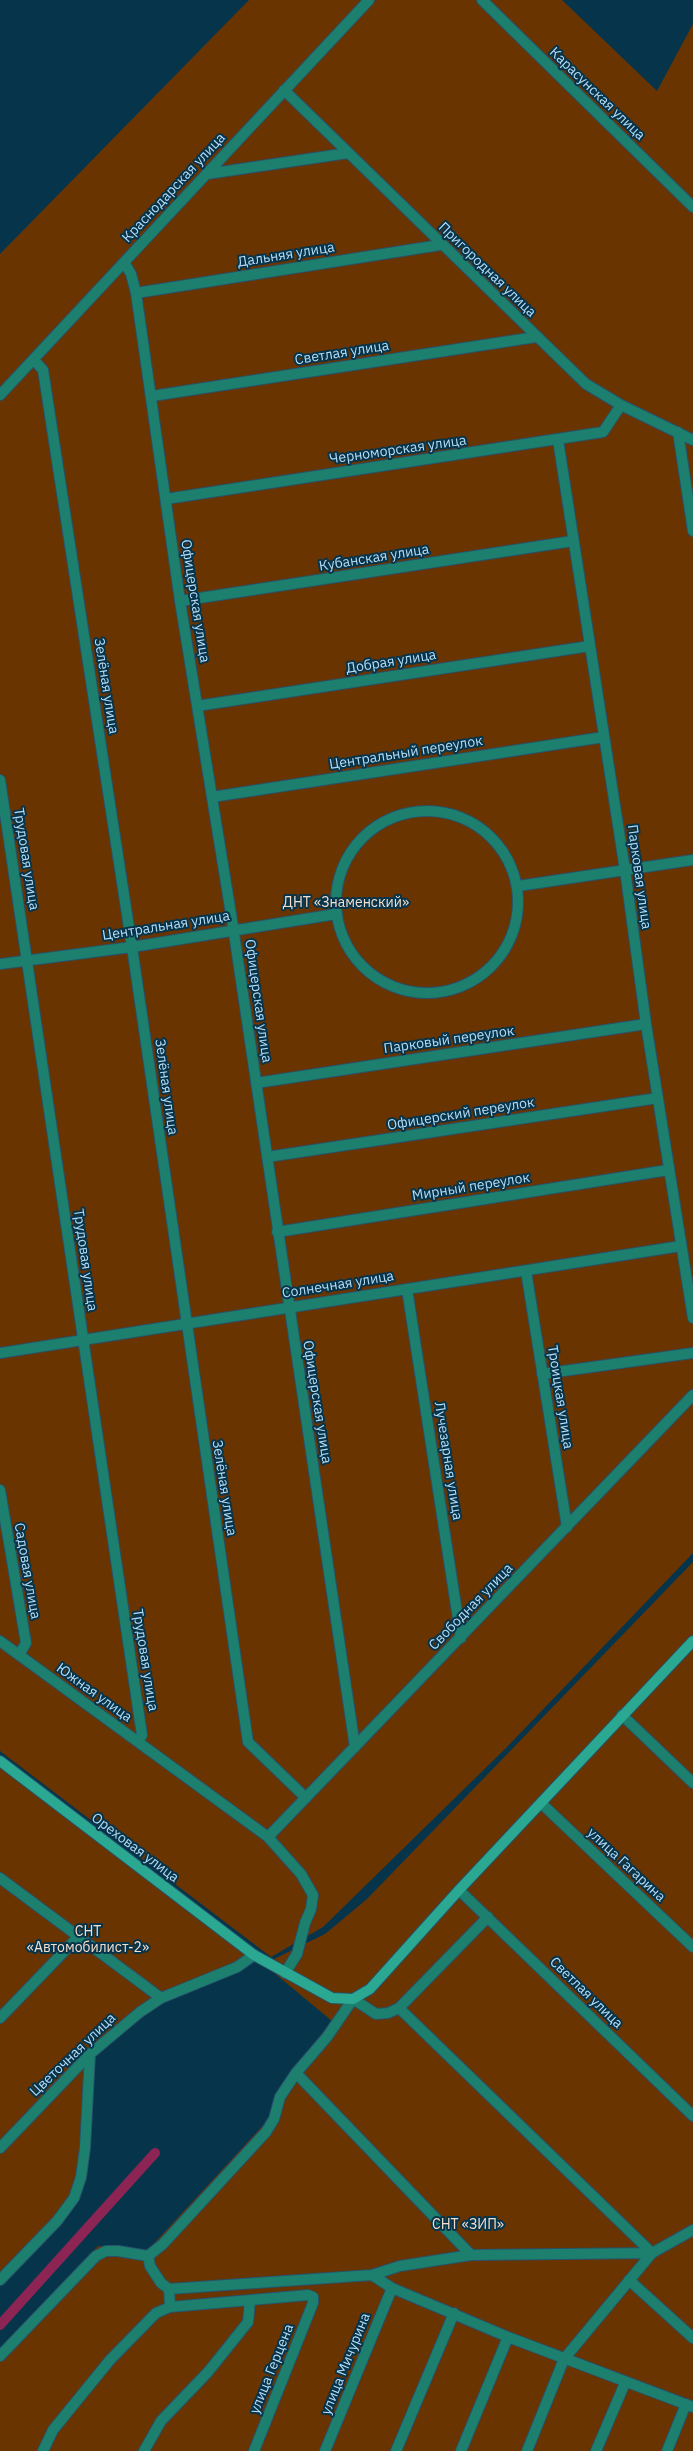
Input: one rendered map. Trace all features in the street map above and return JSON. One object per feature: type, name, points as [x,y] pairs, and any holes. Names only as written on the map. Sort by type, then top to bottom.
[{"type":"street","name":"Краснодарская улица","points":[[0,395],[369,0]]},
{"type":"street","name":"Карасунская улица","points":[[482,0],[693,207]]},
{"type":"street","name":"Пригородная улица","points":[[284,90],[440,245],[586,384],[620,405],[693,440]]},
{"type":"street","points":[[206,174],[348,153]]},
{"type":"street","name":"Дальняя улица","points":[[136,293],[440,245]]},
{"type":"street","name":"Офицерская улица","points":[[124,262],[131,274],[136,293],[180,601],[233,930],[355,1748]]},
{"type":"street","name":"Светлая улица","points":[[152,396],[536,337]]},
{"type":"street","name":"Зелёная улица","points":[[34,360],[43,370],[132,947],[248,1742],[306,1798]]},
{"type":"street","name":"Черноморская улица","points":[[166,499],[603,432],[620,405]]},
{"type":"street","points":[[678,432],[693,531]]},
{"type":"street","name":"Парковая улица","points":[[558,440],[626,870],[646,1024],[668,1170],[693,1318]]},
{"type":"street","name":"Кубанская улица","points":[[180,601],[573,541]]},
{"type":"street","name":"Добрая улица","points":[[197,706],[590,646]]},
{"type":"street","name":"Центральный переулок","points":[[212,797],[604,737]]},
{"type":"street","name":"Трудовая улица","points":[[0,780],[142,1735],[138,1742]]},
{"type":"street","points":[[427,810],[456,814],[482,828],[503,849],[518,886],[518,921],[508,947],[491,969],[468,984],[442,993],[415,993],[398,988],[389,985],[366,970],[349,949],[336,914],[339,876],[352,849],[372,828],[398,814],[417,811],[427,810]]},
{"type":"street","points":[[518,886],[693,860]]},
{"type":"street","name":"Центральная улица","points":[[0,964],[132,947],[336,914]]},
{"type":"street","name":"Парковый переулок","points":[[256,1083],[646,1024]]},
{"type":"street","name":"Офицерский переулок","points":[[267,1157],[658,1098]]},
{"type":"street","name":"Мирный переулок","points":[[277,1232],[668,1170]]},
{"type":"street","name":"Солнечная улица","points":[[0,1353],[681,1246]]},
{"type":"street","name":"Троицкая улица","points":[[526,1271],[567,1527]]},
{"type":"street","name":"Лучезарная улица","points":[[407,1289],[461,1638]]},
{"type":"street","points":[[542,1374],[693,1353]]},
{"type":"street","name":"Свободная улица","points":[[268,1838],[693,1395]]},
{"type":"street","name":"Садовая улица","points":[[0,1490],[26,1643],[19,1655]]},
{"type":"street","name":"Южная улица","points":[[0,1641],[268,1838],[301,1874],[313,1895],[311,1909],[305,1923],[297,1954],[285,1974]]},
{"type":"street","points":[[0,2356],[96,2256],[106,2252],[118,2251],[148,2256],[163,2244],[266,2132],[274,2119],[280,2097],[296,2073],[327,2037],[353,1999],[370,1988],[622,1715],[693,1641]]},
{"type":"street","points":[[622,1715],[693,1782]]},
{"type":"street","name":"Ореховая улица","points":[[0,1762],[254,1955],[285,1974],[332,1998],[353,1999]]},
{"type":"street","name":"улица Гагарина","points":[[541,1803],[693,1948]]},
{"type":"street","points":[[2,1884],[79,1936],[161,1998]]},
{"type":"street","name":"Светлая улица","points":[[460,1890],[693,2116]]},
{"type":"street","points":[[353,1999],[376,2014],[388,2013],[399,2008],[488,1917]]},
{"type":"street","points":[[0,2018],[79,1936]]},
{"type":"street","name":"Цветочная улица","points":[[0,2148],[90,2054],[117,2029],[161,1998],[230,1971],[254,1955]]},
{"type":"street","points":[[399,2008],[652,2253]]},
{"type":"street","points":[[0,2280],[57,2221],[74,2198],[81,2177],[85,2148],[90,2054]]},
{"type":"street","points":[[296,2073],[471,2255]]},
{"type":"street","points":[[527,2451],[564,2359],[652,2253],[693,2230]]},
{"type":"street","points":[[148,2256],[150,2266],[161,2283],[169,2289],[372,2275],[400,2266],[471,2255],[652,2253]]},
{"type":"street","points":[[372,2275],[392,2288],[508,2337],[690,2406],[667,2451]]},
{"type":"street","points":[[629,2280],[693,2338]]},
{"type":"street","name":"улица Мичурина","points":[[325,2451],[392,2288]]},
{"type":"street","points":[[169,2289],[170,2307]]},
{"type":"street","name":"улица Герцена","points":[[250,2301],[308,2295],[313,2297],[314,2303],[254,2451]]},
{"type":"street","points":[[43,2451],[53,2430],[110,2360],[156,2313],[170,2307],[250,2301],[248,2322],[208,2372],[161,2421],[144,2451]]},
{"type":"street","points":[[396,2451],[454,2313]]},
{"type":"street","points":[[461,2451],[508,2337]]},
{"type":"street","points":[[596,2451],[625,2382]]},
{"type":"green space","name":"ДНТ «Знаменский»","points":[[249,0],[562,0],[657,91],[693,24],[693,1553],[506,1748],[323,1927],[271,1957],[0,1751],[0,254]]},
{"type":"green space","name":"СНТ «ЗИП»","points":[[693,1562],[693,2451],[0,2451],[0,2349],[98,2246],[148,2250],[269,2119],[280,2086],[332,2021],[266,1966],[276,1958],[325,1934],[367,1899]]},
{"type":"green space","name":"СНТ «Автомобилист-2»","points":[[0,1761],[254,1955],[161,1998],[90,2054],[85,2148],[74,2198],[0,2280]]},
{"type":"waterway","points":[[0,2325],[155,2153]]}]
